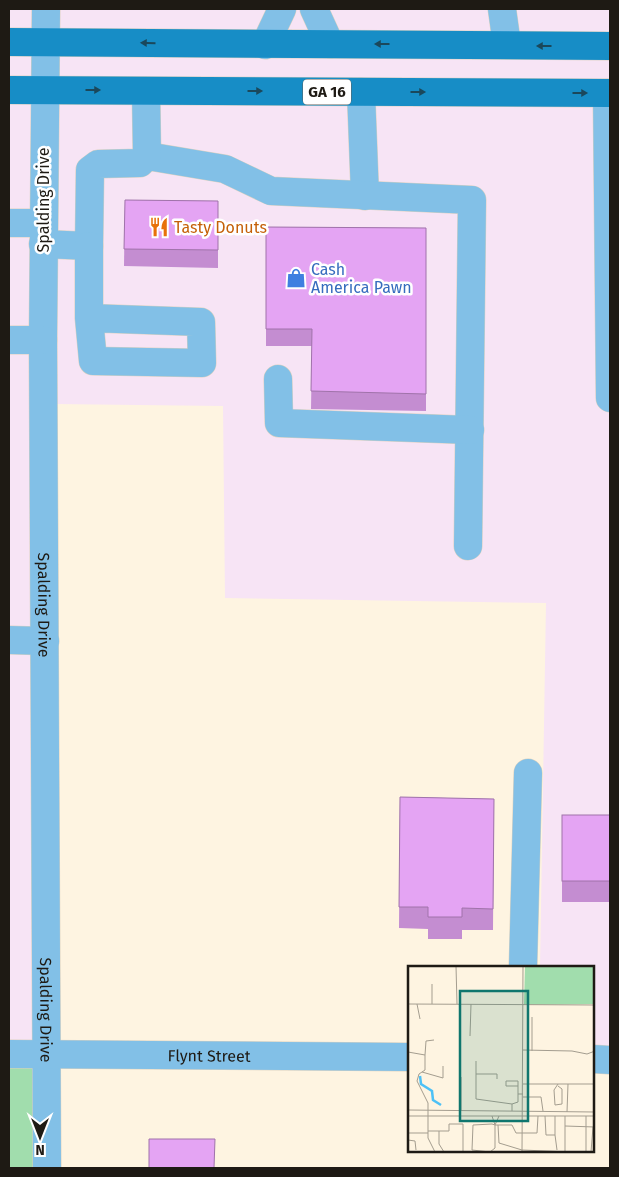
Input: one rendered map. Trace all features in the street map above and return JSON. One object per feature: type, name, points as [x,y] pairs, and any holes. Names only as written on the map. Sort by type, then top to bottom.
[{"type":"main road","points":[[9,42],[610,46]]},
{"type":"main road","name":"GA 16","points":[[9,90],[609,93]]},
{"type":"street","name":"Spalding Drive","points":[[46,9],[44,42],[43,340],[48,1054],[47,1168]]},
{"type":"street","points":[[265,45],[282,9]]},
{"type":"street","points":[[314,9],[330,44]]},
{"type":"street","points":[[502,9],[507,46]]},
{"type":"street","points":[[90,318],[90,170],[98,164],[140,163],[147,156],[146,91]]},
{"type":"street","points":[[361,92],[366,196]]},
{"type":"street","points":[[609,93],[610,398]]},
{"type":"street","points":[[147,156],[225,169],[271,191],[472,200],[468,546]]},
{"type":"street","points":[[9,223],[89,246]]},
{"type":"street","points":[[9,340],[43,340]]},
{"type":"street","points":[[278,379],[279,423],[470,430]]},
{"type":"street","points":[[9,640],[45,640]]},
{"type":"street","points":[[524,966],[528,773]]},
{"type":"street","name":"Flynt Street","points":[[9,1054],[408,1057]]},
{"type":"street","points":[[594,1059],[610,1060]]},
{"type":"shaded area","points":[[9,9],[610,9],[610,1059],[594,1059],[594,966],[540,966],[546,603],[225,598],[223,406],[54,404],[35,1052],[9,1052]]},
{"type":"green space","points":[[9,1052],[35,1052],[34,1168],[9,1168]]},
{"type":"building","points":[[125,200],[218,201],[218,250],[124,249]]},
{"type":"building","points":[[266,227],[426,228],[426,394],[311,391],[312,329],[266,329]]},
{"type":"building","points":[[400,797],[494,799],[493,909],[462,908],[462,917],[428,917],[428,907],[399,907]]},
{"type":"building","points":[[562,815],[610,815],[610,881],[562,881]]},
{"type":"building","points":[[149,1139],[215,1139],[214,1168],[149,1168]]},
{"type":"place","name":"Tasty Donuts","points":[[159,227]]},
{"type":"place","name":"Cash America Pawn","points":[[296,278]]}]
